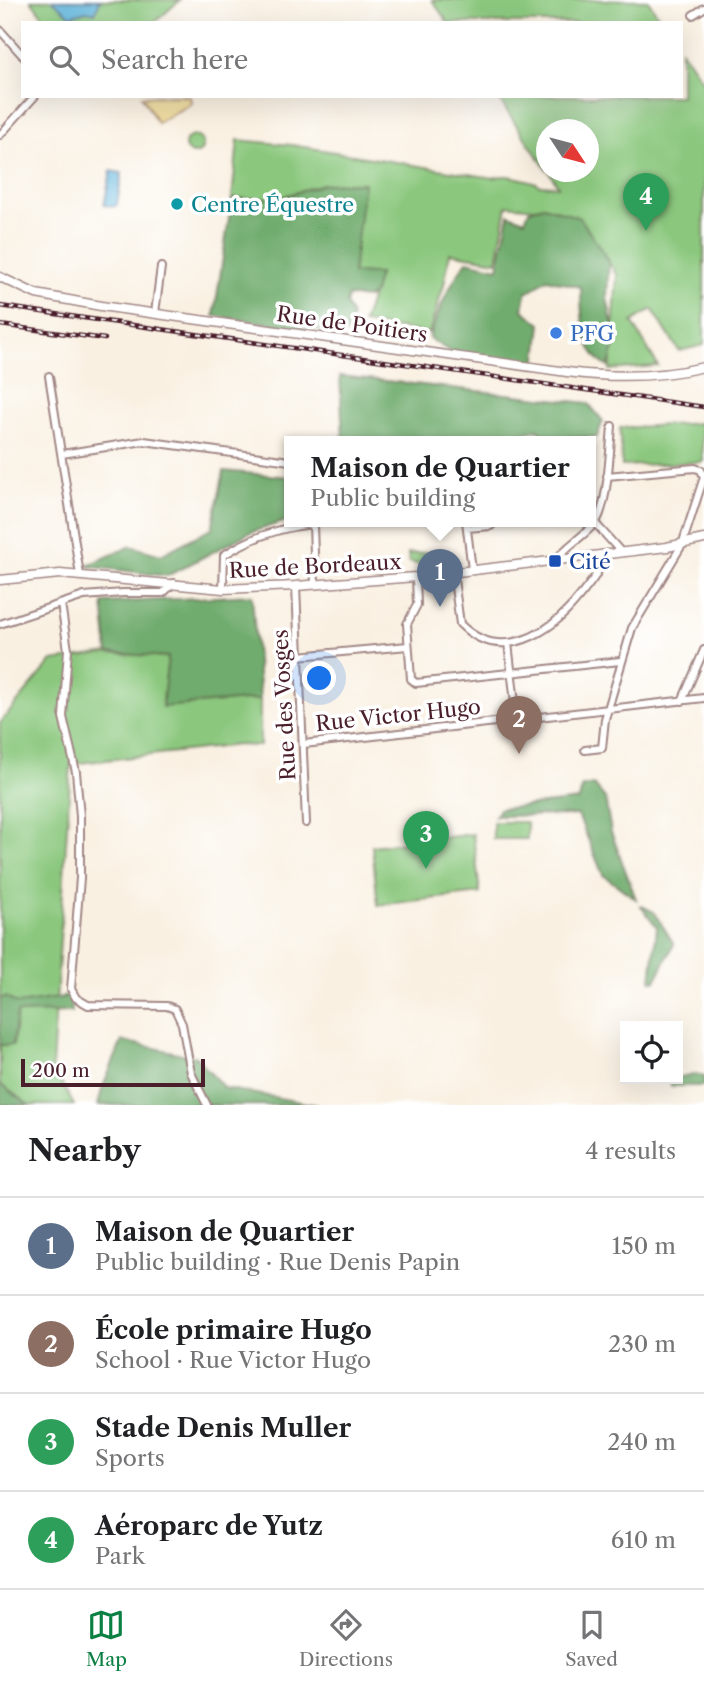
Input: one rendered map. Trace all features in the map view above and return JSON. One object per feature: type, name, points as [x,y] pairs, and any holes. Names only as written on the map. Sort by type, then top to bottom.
[{"type":"street","points":[[693,15],[704,8]]},
{"type":"street","points":[[2,36],[21,54]]},
{"type":"street","points":[[0,135],[33,98]]},
{"type":"street","points":[[155,313],[161,267]]},
{"type":"street","name":"Rue de Poitiers","points":[[0,277],[36,294],[101,306],[332,341],[584,374],[644,377],[704,367]]},
{"type":"street","points":[[49,376],[80,575]]},
{"type":"street","points":[[596,521],[600,515],[607,476],[612,426]]},
{"type":"street","points":[[62,454],[144,441],[284,460]]},
{"type":"street","points":[[585,750],[603,748],[607,709],[620,660],[632,628],[682,545],[704,477],[701,470],[695,468],[607,476]]},
{"type":"street","points":[[596,524],[621,552]]},
{"type":"street","points":[[223,589],[224,555],[251,540],[294,527]]},
{"type":"street","points":[[313,527],[315,584]]},
{"type":"street","points":[[467,527],[472,570]]},
{"type":"street","points":[[555,561],[590,527]]},
{"type":"street","name":"Rue de Bordeaux","points":[[0,624],[102,594],[163,593],[174,583],[223,589],[416,577],[682,545],[704,539]]},
{"type":"street","points":[[453,572],[460,624],[489,643],[509,643],[533,637],[565,615],[600,571],[604,554]]},
{"type":"street","points":[[0,580],[40,575],[80,575],[174,583]]},
{"type":"street","points":[[416,577],[417,605],[407,624],[411,679],[416,683],[620,660]]},
{"type":"street","name":"Rue des Vosges","points":[[296,586],[306,823]]},
{"type":"street","points":[[61,604],[68,650],[64,717],[76,772],[80,816],[79,890],[71,989],[76,998],[88,1004],[166,1006],[175,1009],[182,1024],[191,1073],[207,1105]]},
{"type":"street","points":[[509,643],[517,720]]},
{"type":"street","points":[[298,656],[408,646]]},
{"type":"street","points":[[682,701],[704,650]]},
{"type":"street","name":"Rue Victor Hugo","points":[[304,744],[704,698]]},
{"type":"green space","points":[[31,0],[180,0],[156,21],[47,21]]},
{"type":"green space","points":[[432,0],[648,0],[662,21],[447,21]]},
{"type":"green space","points":[[683,53],[704,83],[704,345],[679,351],[652,309],[632,322],[658,366],[610,370],[617,275],[580,218],[544,206],[535,208],[507,205],[497,261],[450,253],[444,285],[429,333],[363,323],[379,274],[352,274],[364,183],[322,184],[279,198],[232,198],[238,140],[292,145],[493,178],[515,177],[538,185],[558,186],[555,182],[599,182],[599,119],[536,119],[536,154],[498,98],[683,98]]},
{"type":"green space","points":[[194,136],[200,139],[203,145],[200,151],[194,154],[188,151],[185,145],[188,139]]},
{"type":"green space","points":[[364,183],[353,273],[379,274],[374,293],[368,298],[348,296],[346,304],[352,316],[346,334],[214,316],[232,198],[279,198],[323,184]]},
{"type":"green space","points":[[544,206],[580,218],[609,261],[607,298],[616,342],[608,367],[592,352],[584,332],[581,287],[547,279],[526,293],[523,310],[541,324],[536,367],[457,356],[429,338],[445,298],[467,261],[498,268],[509,214],[525,220],[529,210]]},
{"type":"green space","points":[[340,376],[588,403],[603,421],[597,437],[543,436],[538,429],[515,436],[343,436]]},
{"type":"green space","points":[[701,423],[703,462],[622,466],[620,428]]},
{"type":"green space","points":[[224,471],[284,477],[284,522],[249,533],[167,576],[86,566],[131,546],[161,555],[212,528]]},
{"type":"green space","points":[[431,552],[432,564],[409,562],[408,554]]},
{"type":"green space","points":[[252,595],[260,699],[162,707],[168,657],[108,653],[103,603]]},
{"type":"green space","points":[[108,653],[168,657],[162,706],[260,699],[260,746],[238,745],[71,764],[52,1067],[74,1105],[0,1105],[0,723],[52,661]]},
{"type":"green space","points":[[594,785],[605,798],[611,832],[636,899],[603,875],[578,815],[495,816],[499,809],[579,800],[582,787]]},
{"type":"green space","points":[[493,822],[527,822],[527,839],[493,839]]},
{"type":"green space","points":[[473,834],[480,893],[378,905],[372,846]]},
{"type":"green space","points":[[640,905],[654,912],[674,944],[655,981],[651,980],[657,927]]},
{"type":"green space","points":[[70,996],[72,1012],[17,1013],[13,1045],[0,1045],[0,998],[6,997],[18,1004]]},
{"type":"green space","points":[[122,1041],[196,1057],[224,1088],[317,1105],[98,1105]]},
{"type":"green space","points":[[694,1074],[704,1076],[704,1086],[671,1086],[683,1084],[683,1076]]},
{"type":"green space","points":[[0,1084],[29,1105],[0,1105]]},
{"type":"sand","points":[[143,98],[190,98],[192,103],[157,123]]},
{"type":"water","points":[[52,0],[100,0],[95,13],[86,11],[71,16]]},
{"type":"water","points":[[111,171],[122,173],[117,205],[113,207],[104,205]]},
{"type":"railway","points":[[0,306],[704,407]]},
{"type":"railway","points":[[0,325],[105,339]]},
{"type":"place","name":"Centre Équestre","points":[[177,204]]},
{"type":"place","name":"Aéroparc de Yutz","points":[[646,231]]},
{"type":"place","name":"PFG","points":[[556,333]]},
{"type":"place","name":"Cité","points":[[555,561]]},
{"type":"place","name":"Maison de Quartier","points":[[440,607]]},
{"type":"place","name":"École primaire Hugo","points":[[519,754]]},
{"type":"place","name":"Stade Denis Muller","points":[[426,869]]}]
